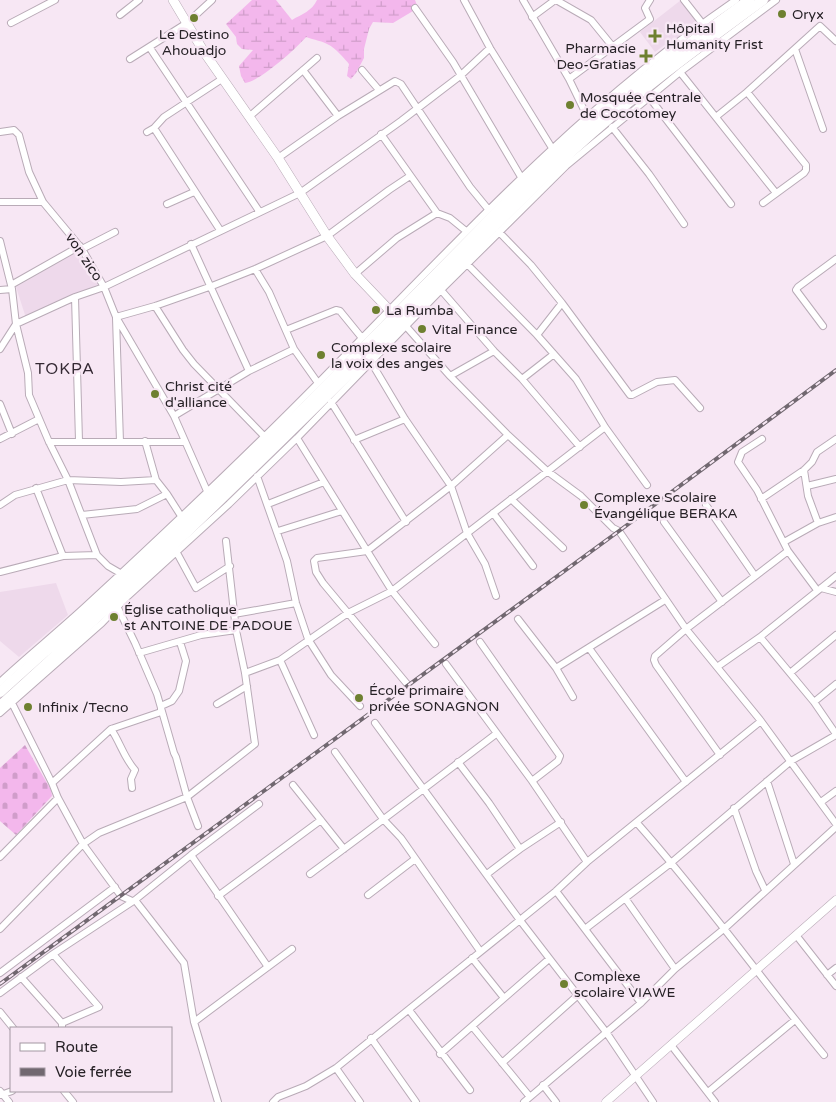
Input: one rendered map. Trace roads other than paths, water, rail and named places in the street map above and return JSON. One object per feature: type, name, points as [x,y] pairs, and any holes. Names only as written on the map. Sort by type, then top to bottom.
[{"type":"highway","points":[[398,319],[498,210],[564,146],[660,66],[750,0]]},
{"type":"highway","points":[[0,706],[4,692],[398,319],[570,153],[678,62],[763,0]]},
{"type":"main road","points":[[173,0],[222,79],[250,116],[327,236],[355,274],[398,319]]},
{"type":"street","points":[[11,23],[55,0]]},
{"type":"street","points":[[120,15],[139,0]]},
{"type":"street","points":[[130,59],[187,23],[212,0]]},
{"type":"street","points":[[464,0],[490,48],[552,148]]},
{"type":"street","points":[[523,0],[568,78],[587,116]]},
{"type":"street","points":[[532,16],[556,0],[591,20],[613,47]]},
{"type":"street","points":[[568,78],[650,19],[645,8],[650,0]]},
{"type":"street","points":[[684,0],[702,23]]},
{"type":"street","points":[[4,692],[118,608],[128,596],[177,553],[297,438],[372,362],[398,319],[466,231],[521,177],[587,116],[643,68],[702,23],[736,0]]},
{"type":"street","points":[[0,713],[4,692],[87,605],[264,436],[362,338],[398,319],[441,290],[566,166],[680,72],[776,0]]},
{"type":"street","points":[[416,8],[453,62],[521,177]]},
{"type":"street","points":[[717,116],[747,92],[820,26],[836,41]]},
{"type":"street","points":[[150,48],[258,211]]},
{"type":"street","points":[[0,348],[16,324],[75,297],[104,287],[258,211],[300,193],[460,76],[490,48]]},
{"type":"street","points":[[794,49],[823,129]]},
{"type":"street","points":[[250,116],[317,58]]},
{"type":"street","points":[[303,70],[338,116]]},
{"type":"street","points":[[362,70],[379,90]]},
{"type":"street","points":[[680,72],[717,116],[776,193]]},
{"type":"street","points":[[220,230],[150,130],[164,117],[222,79]]},
{"type":"street","points":[[278,158],[338,116],[395,81],[401,84],[470,187],[488,209]]},
{"type":"street","points":[[747,92],[806,164],[804,173],[763,204]]},
{"type":"street","points":[[649,97],[731,204]]},
{"type":"street","points":[[612,127],[649,174],[684,224]]},
{"type":"street","name":"von zico","points":[[0,132],[14,130],[19,134],[29,172],[43,202],[81,248],[104,287],[116,317]]},
{"type":"street","points":[[381,134],[436,214],[450,218],[466,231]]},
{"type":"street","points":[[116,317],[155,306],[212,286],[255,269],[327,236],[410,176]]},
{"type":"street","points":[[167,204],[194,192]]},
{"type":"street","points":[[0,202],[43,202]]},
{"type":"street","points":[[355,274],[397,238],[436,214]]},
{"type":"street","points":[[0,290],[12,287],[81,248],[115,232]]},
{"type":"street","points":[[499,232],[531,265],[562,303],[630,395],[632,396],[662,381],[675,380],[700,408]]},
{"type":"street","points":[[1,244],[12,287],[16,324],[28,373],[29,395],[68,480],[97,556],[108,566],[120,573]]},
{"type":"street","points":[[191,244],[212,286],[249,371]]},
{"type":"street","points":[[824,326],[796,290],[836,259]]},
{"type":"street","points":[[467,264],[537,335],[576,379],[605,427],[647,484]]},
{"type":"street","points":[[255,269],[269,292],[294,349],[318,383]]},
{"type":"street","points":[[441,290],[580,446]]},
{"type":"street","points":[[75,297],[79,441]]},
{"type":"street","points":[[537,335],[562,303]]},
{"type":"street","points":[[155,306],[183,350],[218,390],[264,436]]},
{"type":"street","points":[[286,330],[336,310],[340,311],[362,338]]},
{"type":"street","points":[[116,317],[174,416],[207,491]]},
{"type":"street","points":[[116,317],[120,442]]},
{"type":"street","points":[[398,319],[508,435],[547,471],[581,496],[613,528],[619,531],[686,629],[761,721],[836,825],[725,928],[676,969],[641,1003],[524,1102]]},
{"type":"street","points":[[174,416],[249,371],[294,349]]},
{"type":"street","points":[[450,376],[494,351]]},
{"type":"street","points":[[522,379],[554,354]]},
{"type":"street","points":[[372,362],[451,486],[467,533],[485,564],[496,596]]},
{"type":"street","points":[[332,402],[406,522]]},
{"type":"street","points":[[0,404],[12,434]]},
{"type":"street","points":[[354,440],[406,418]]},
{"type":"street","points":[[0,439],[39,419]]},
{"type":"street","points":[[245,673],[280,660],[348,613],[392,592],[605,427]]},
{"type":"street","points":[[408,685],[316,572],[314,561],[318,558],[368,551],[451,486],[508,435]]},
{"type":"street","points":[[297,438],[392,592],[435,644]]},
{"type":"street","points":[[762,439],[742,452],[738,462],[761,499],[788,550],[819,589],[836,592]]},
{"type":"street","points":[[761,499],[804,470],[812,462],[817,452],[836,440]]},
{"type":"street","points":[[145,441],[156,480],[168,494],[181,516]]},
{"type":"street","points":[[49,442],[184,442]]},
{"type":"street","points":[[804,470],[808,496],[818,523]]},
{"type":"street","points":[[257,476],[278,531],[296,603],[308,639],[332,675],[360,706]]},
{"type":"street","points":[[807,486],[836,479]]},
{"type":"street","points":[[0,505],[15,495],[68,480],[121,482],[156,480]]},
{"type":"street","points":[[268,504],[324,482]]},
{"type":"street","points":[[36,488],[63,556]]},
{"type":"street","points":[[82,515],[141,508],[149,502],[168,494]]},
{"type":"street","points":[[511,499],[563,548]]},
{"type":"street","points":[[706,506],[755,576]]},
{"type":"street","points":[[278,531],[342,511]]},
{"type":"street","points":[[493,514],[533,566]]},
{"type":"street","points":[[784,542],[818,523],[836,516]]},
{"type":"street","points":[[664,522],[722,602]]},
{"type":"street","points":[[0,929],[83,844],[98,833],[187,797],[255,744],[245,673],[236,630],[226,541]]},
{"type":"street","points":[[720,755],[654,660],[655,656],[686,629],[788,550]]},
{"type":"street","points":[[177,553],[196,588],[230,566]]},
{"type":"street","points":[[0,572],[63,556],[97,556]]},
{"type":"street","points":[[717,667],[760,637],[836,576]]},
{"type":"street","points":[[556,668],[665,600]]},
{"type":"street","points":[[234,614],[296,603]]},
{"type":"street","points":[[118,608],[157,694],[187,797],[198,826]]},
{"type":"street","points":[[518,619],[556,668],[572,697]]},
{"type":"street","points":[[139,652],[201,635],[236,630]]},
{"type":"street","points":[[585,928],[672,862],[791,761],[836,734],[814,702],[760,637]]},
{"type":"street","points":[[790,673],[834,639]]},
{"type":"street","points":[[162,712],[161,706],[172,701],[179,691],[186,661],[180,642]]},
{"type":"street","points":[[480,642],[560,756],[558,761],[532,781]]},
{"type":"street","points":[[589,648],[686,782]]},
{"type":"street","points":[[280,660],[314,735]]},
{"type":"street","points":[[446,664],[532,781],[587,862]]},
{"type":"street","points":[[814,702],[836,684]]},
{"type":"street","points":[[217,704],[246,686]]},
{"type":"street","points":[[4,692],[83,844],[121,896],[133,901],[182,958],[194,1022],[218,1102]]},
{"type":"street","points":[[52,783],[111,729],[162,712]]},
{"type":"street","points":[[273,1102],[278,1097],[306,1086],[336,1068],[556,891],[587,862],[761,721]]},
{"type":"street","points":[[375,723],[423,791],[606,1032],[653,1102]]},
{"type":"street","points":[[111,729],[129,763],[135,770],[131,779],[132,788]]},
{"type":"street","points":[[310,874],[423,791],[496,734]]},
{"type":"street","points":[[335,752],[383,819],[401,838],[480,951]]},
{"type":"street","points":[[458,762],[489,802],[520,849]]},
{"type":"street","points":[[767,781],[794,864]]},
{"type":"street","points":[[293,785],[344,849]]},
{"type":"street","points":[[821,802],[836,791]]},
{"type":"street","points":[[0,857],[58,798]]},
{"type":"street","points":[[0,993],[53,954],[133,901],[259,804]]},
{"type":"street","points":[[734,808],[756,871],[765,890]]},
{"type":"street","points":[[218,896],[321,820]]},
{"type":"street","points":[[487,874],[561,822]]},
{"type":"street","points":[[637,823],[672,862],[824,1055]]},
{"type":"street","points":[[191,855],[268,967]]},
{"type":"street","points":[[368,895],[415,859]]},
{"type":"street","points":[[0,962],[2,971],[116,887]]},
{"type":"street","points":[[556,891],[641,1003]]},
{"type":"street","points":[[625,898],[676,969]]},
{"type":"street","points":[[606,1102],[836,900]]},
{"type":"street","points":[[796,935],[836,986]]},
{"type":"street","points":[[194,1022],[292,949]]},
{"type":"street","points":[[21,977],[62,1026],[99,1007],[53,954]]},
{"type":"street","points":[[472,958],[504,998]]},
{"type":"street","points":[[440,1054],[549,959]]},
{"type":"street","points":[[827,975],[836,968]]},
{"type":"street","points":[[502,1063],[577,996]]},
{"type":"street","points":[[409,1010],[440,1054],[470,1090]]},
{"type":"street","points":[[0,1012],[12,1027]]},
{"type":"street","points":[[708,1092],[795,1020]]},
{"type":"street","points":[[472,1026],[530,1097]]},
{"type":"street","points":[[371,1038],[416,1102]]},
{"type":"street","points":[[671,1045],[715,1102]]},
{"type":"street","points":[[336,1068],[360,1102]]},
{"type":"street","points":[[542,1085],[556,1102]]},
{"type":"street","points":[[65,1092],[73,1102]]},
{"type":"street","points":[[1,1093],[9,1102]]},
{"type":"railway","points":[[0,984],[836,370]]},
{"type":"place","name":"Oryx","points":[[782,14]]},
{"type":"place","name":"Le Destino Ahouadjo","points":[[194,18]]},
{"type":"place","name":"Hôpital Humanity Frist","points":[[655,36]]},
{"type":"place","name":"Pharmacie Deo-Gratias","points":[[646,56]]},
{"type":"place","name":"Mosquée Centrale de Cocotomey","points":[[570,105]]},
{"type":"place","name":"La Rumba","points":[[376,310]]},
{"type":"place","name":"Vital Finance","points":[[422,329]]},
{"type":"place","name":"Complexe scolaire la voix des anges","points":[[321,355]]},
{"type":"place","name":"Christ cité d'alliance","points":[[155,394]]},
{"type":"place","name":"Complexe Scolaire Évangélique BERAKA","points":[[584,505]]},
{"type":"place","name":"Église catholique st ANTOINE DE PADOUE","points":[[114,617]]},
{"type":"place","name":"École primaire privée SONAGNON","points":[[359,698]]},
{"type":"place","name":"Infinix /Tecno","points":[[28,707]]},
{"type":"place","name":"Complexe scolaire VIAWE","points":[[564,984]]},
{"type":"district","name":"TOKPA","points":[[65,369]]}]
